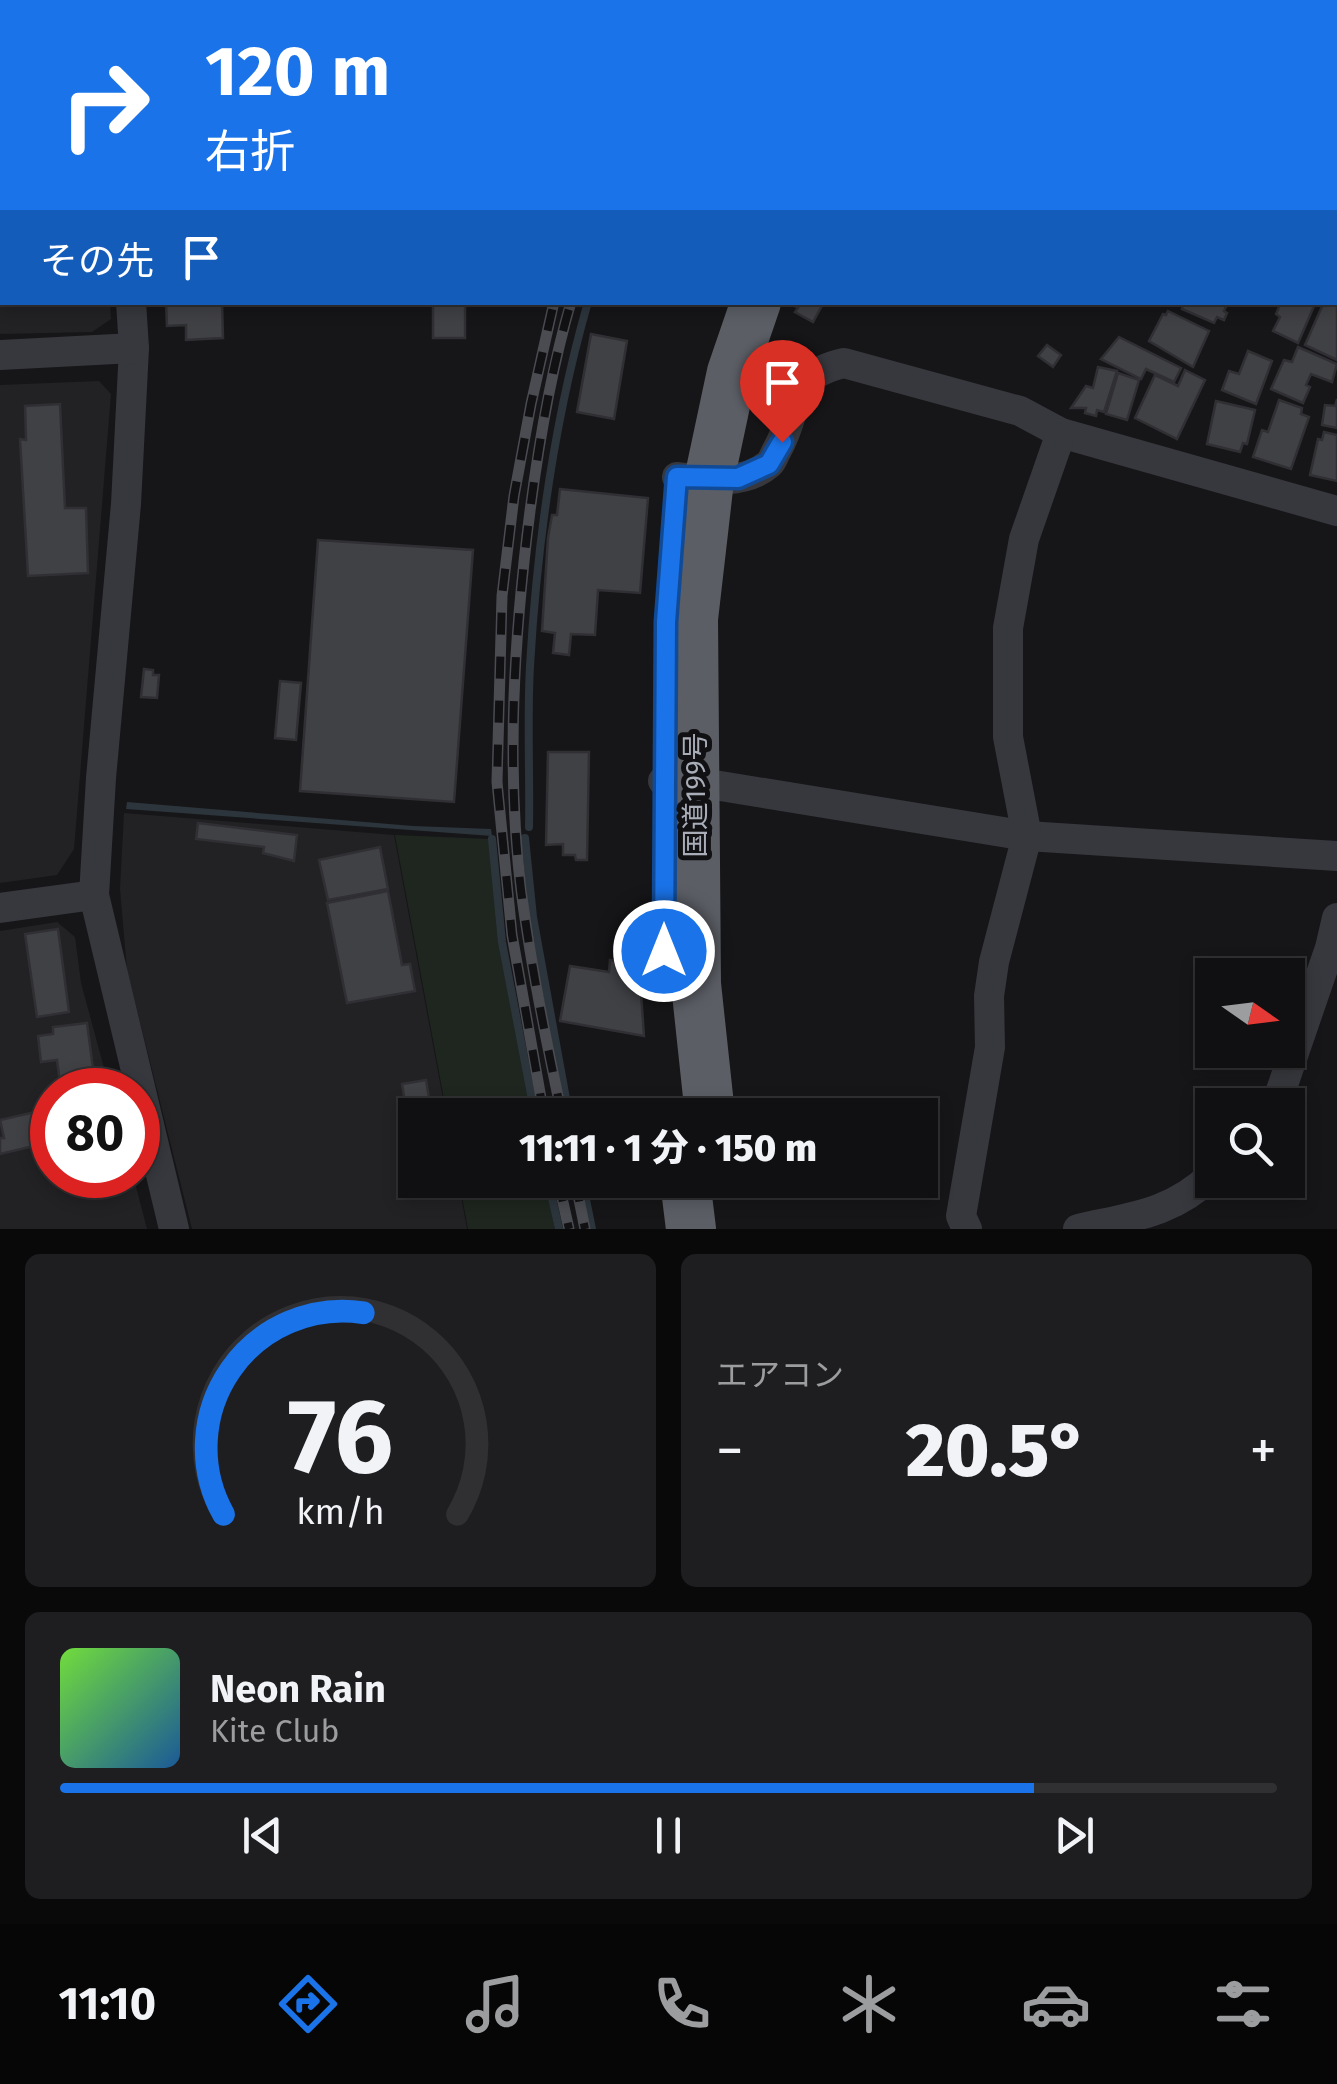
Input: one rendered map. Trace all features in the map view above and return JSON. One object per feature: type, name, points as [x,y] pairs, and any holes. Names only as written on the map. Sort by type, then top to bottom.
[{"type":"highway","name":"国道199号","points":[[708,1098],[666,622],[693,479],[701,362],[721,305]]},
{"type":"highway","name":"国道199号","points":[[693,479],[755,305]]},
{"type":"highway","name":"国道199号","points":[[676,1098],[664,985],[680,782]]},
{"type":"highway","points":[[688,1198],[692,1229]]},
{"type":"highway","points":[[720,1198],[724,1229]]},
{"type":"street","points":[[131,305],[134,348],[126,504],[94,895],[174,1229]]},
{"type":"street","points":[[0,355],[134,348]]},
{"type":"street","points":[[693,479],[738,478],[769,464],[782,442],[801,386],[819,368],[844,363],[1020,412],[1061,433],[1337,511]]},
{"type":"street","points":[[967,1229],[961,1216],[990,1046],[989,996],[994,962],[1027,836],[1008,737],[1008,628],[1024,539],[1061,433]]},
{"type":"street","points":[[680,782],[1027,836],[1337,856]]},
{"type":"street","points":[[0,908],[94,895]]},
{"type":"street","points":[[1282,1088],[1337,918]]},
{"type":"street","points":[[1078,1229],[1156,1211],[1195,1191]]},
{"type":"shaded area","points":[[0,305],[110,305],[111,319],[92,332],[0,334]]},
{"type":"shaded area","points":[[99,381],[111,394],[74,849],[57,875],[0,883],[0,385]]},
{"type":"shaded area","points":[[127,802],[491,829],[492,836],[126,809]]},
{"type":"shaded area","points":[[124,813],[394,835],[443,1098],[398,1098],[398,1198],[461,1198],[467,1229],[192,1229],[160,1101],[160,1068],[152,1068],[127,970],[120,889]]},
{"type":"shaded area","points":[[395,835],[490,839],[500,943],[529,1098],[444,1098]]},
{"type":"shaded area","points":[[57,922],[75,937],[81,983],[104,1068],[30,1068],[30,1198],[139,1198],[147,1229],[0,1229],[0,931]]},
{"type":"shaded area","points":[[462,1198],[549,1198],[555,1229],[468,1229]]},
{"type":"building","points":[[166,305],[222,305],[223,338],[186,340],[186,325],[167,326]]},
{"type":"building","points":[[433,305],[465,305],[465,338],[433,338]]},
{"type":"building","points":[[792,305],[822,305],[813,322],[795,312],[798,308]]},
{"type":"building","points":[[1183,305],[1227,305],[1227,313],[1224,320],[1217,317],[1214,323],[1182,309]]},
{"type":"building","points":[[1280,305],[1314,306],[1298,343],[1273,331],[1280,317],[1276,314]]},
{"type":"building","points":[[1323,305],[1337,305],[1337,360],[1305,345]]},
{"type":"building","points":[[1168,311],[1209,331],[1193,367],[1149,341]]},
{"type":"building","points":[[591,334],[627,341],[614,419],[577,412]]},
{"type":"building","points":[[1119,337],[1181,368],[1174,382],[1146,369],[1141,379],[1101,359]]},
{"type":"building","points":[[1047,345],[1061,355],[1053,367],[1038,356]]},
{"type":"building","points":[[1298,347],[1337,364],[1332,382],[1311,374],[1303,403],[1271,389],[1284,360],[1292,362]]},
{"type":"building","points":[[1248,351],[1272,361],[1256,404],[1222,390],[1229,371],[1239,374]]},
{"type":"building","points":[[1098,367],[1117,371],[1104,412],[1097,410],[1096,416],[1085,413],[1086,408],[1071,408],[1086,386],[1093,388]]},
{"type":"building","points":[[1185,370],[1205,380],[1177,439],[1135,418],[1155,375],[1178,386]]},
{"type":"building","points":[[1118,373],[1139,380],[1127,420],[1106,414]]},
{"type":"building","points":[[1337,399],[1337,428],[1322,425],[1325,405],[1335,406]]},
{"type":"building","points":[[1279,400],[1302,408],[1301,414],[1309,417],[1291,469],[1253,457],[1262,430],[1268,432]]},
{"type":"building","points":[[1216,401],[1255,410],[1247,444],[1243,443],[1240,452],[1207,444]]},
{"type":"building","points":[[60,404],[65,508],[86,508],[88,573],[28,576],[20,439],[26,440],[25,406]]},
{"type":"building","points":[[1324,432],[1337,435],[1337,481],[1310,475],[1318,439],[1322,440]]},
{"type":"building","points":[[560,489],[648,498],[640,593],[598,590],[595,635],[571,634],[569,655],[553,653],[555,633],[542,631],[548,538],[552,515],[557,515]]},
{"type":"building","points":[[318,540],[473,550],[454,802],[300,791]]},
{"type":"building","points":[[144,669],[159,675],[157,698],[141,697]]},
{"type":"building","points":[[280,681],[301,683],[296,740],[275,738]]},
{"type":"building","points":[[548,752],[589,752],[587,860],[563,855],[563,844],[546,845]]},
{"type":"building","points":[[198,823],[297,835],[294,861],[263,853],[264,847],[196,839]]},
{"type":"building","points":[[380,847],[388,889],[328,900],[319,860]]},
{"type":"building","points":[[388,891],[402,965],[410,964],[415,991],[347,1003],[327,903]]},
{"type":"building","points":[[58,929],[69,1012],[37,1017],[25,934]]},
{"type":"building","points":[[610,960],[639,965],[644,1036],[560,1021],[570,966],[609,972]]},
{"type":"building","points":[[87,1023],[93,1068],[58,1068],[57,1060],[41,1062],[38,1036],[53,1034],[53,1027]]},
{"type":"building","points":[[426,1080],[429,1098],[404,1098],[402,1084]]},
{"type":"building","points":[[30,1113],[30,1147],[0,1154],[0,1138],[4,1138],[0,1120]]},
{"type":"waterway","points":[[529,827],[529,686],[537,574],[557,437],[587,305]]},
{"type":"waterway","points":[[525,838],[533,917],[566,1098]]},
{"type":"waterway","points":[[492,839],[502,942],[532,1098]]},
{"type":"waterway","points":[[552,1198],[559,1229]]},
{"type":"waterway","points":[[586,1198],[592,1229]]},
{"type":"railway","points":[[541,1098],[512,935],[497,782],[502,596],[514,496],[553,305]]},
{"type":"railway","points":[[559,1098],[521,890],[513,748],[516,653],[530,511],[546,406],[570,305]]},
{"type":"railway","points":[[562,1198],[569,1229]]},
{"type":"railway","points":[[579,1198],[585,1229]]},
{"type":"route","points":[[664,951],[666,622],[677,477],[738,478],[769,464],[782,442]]}]
